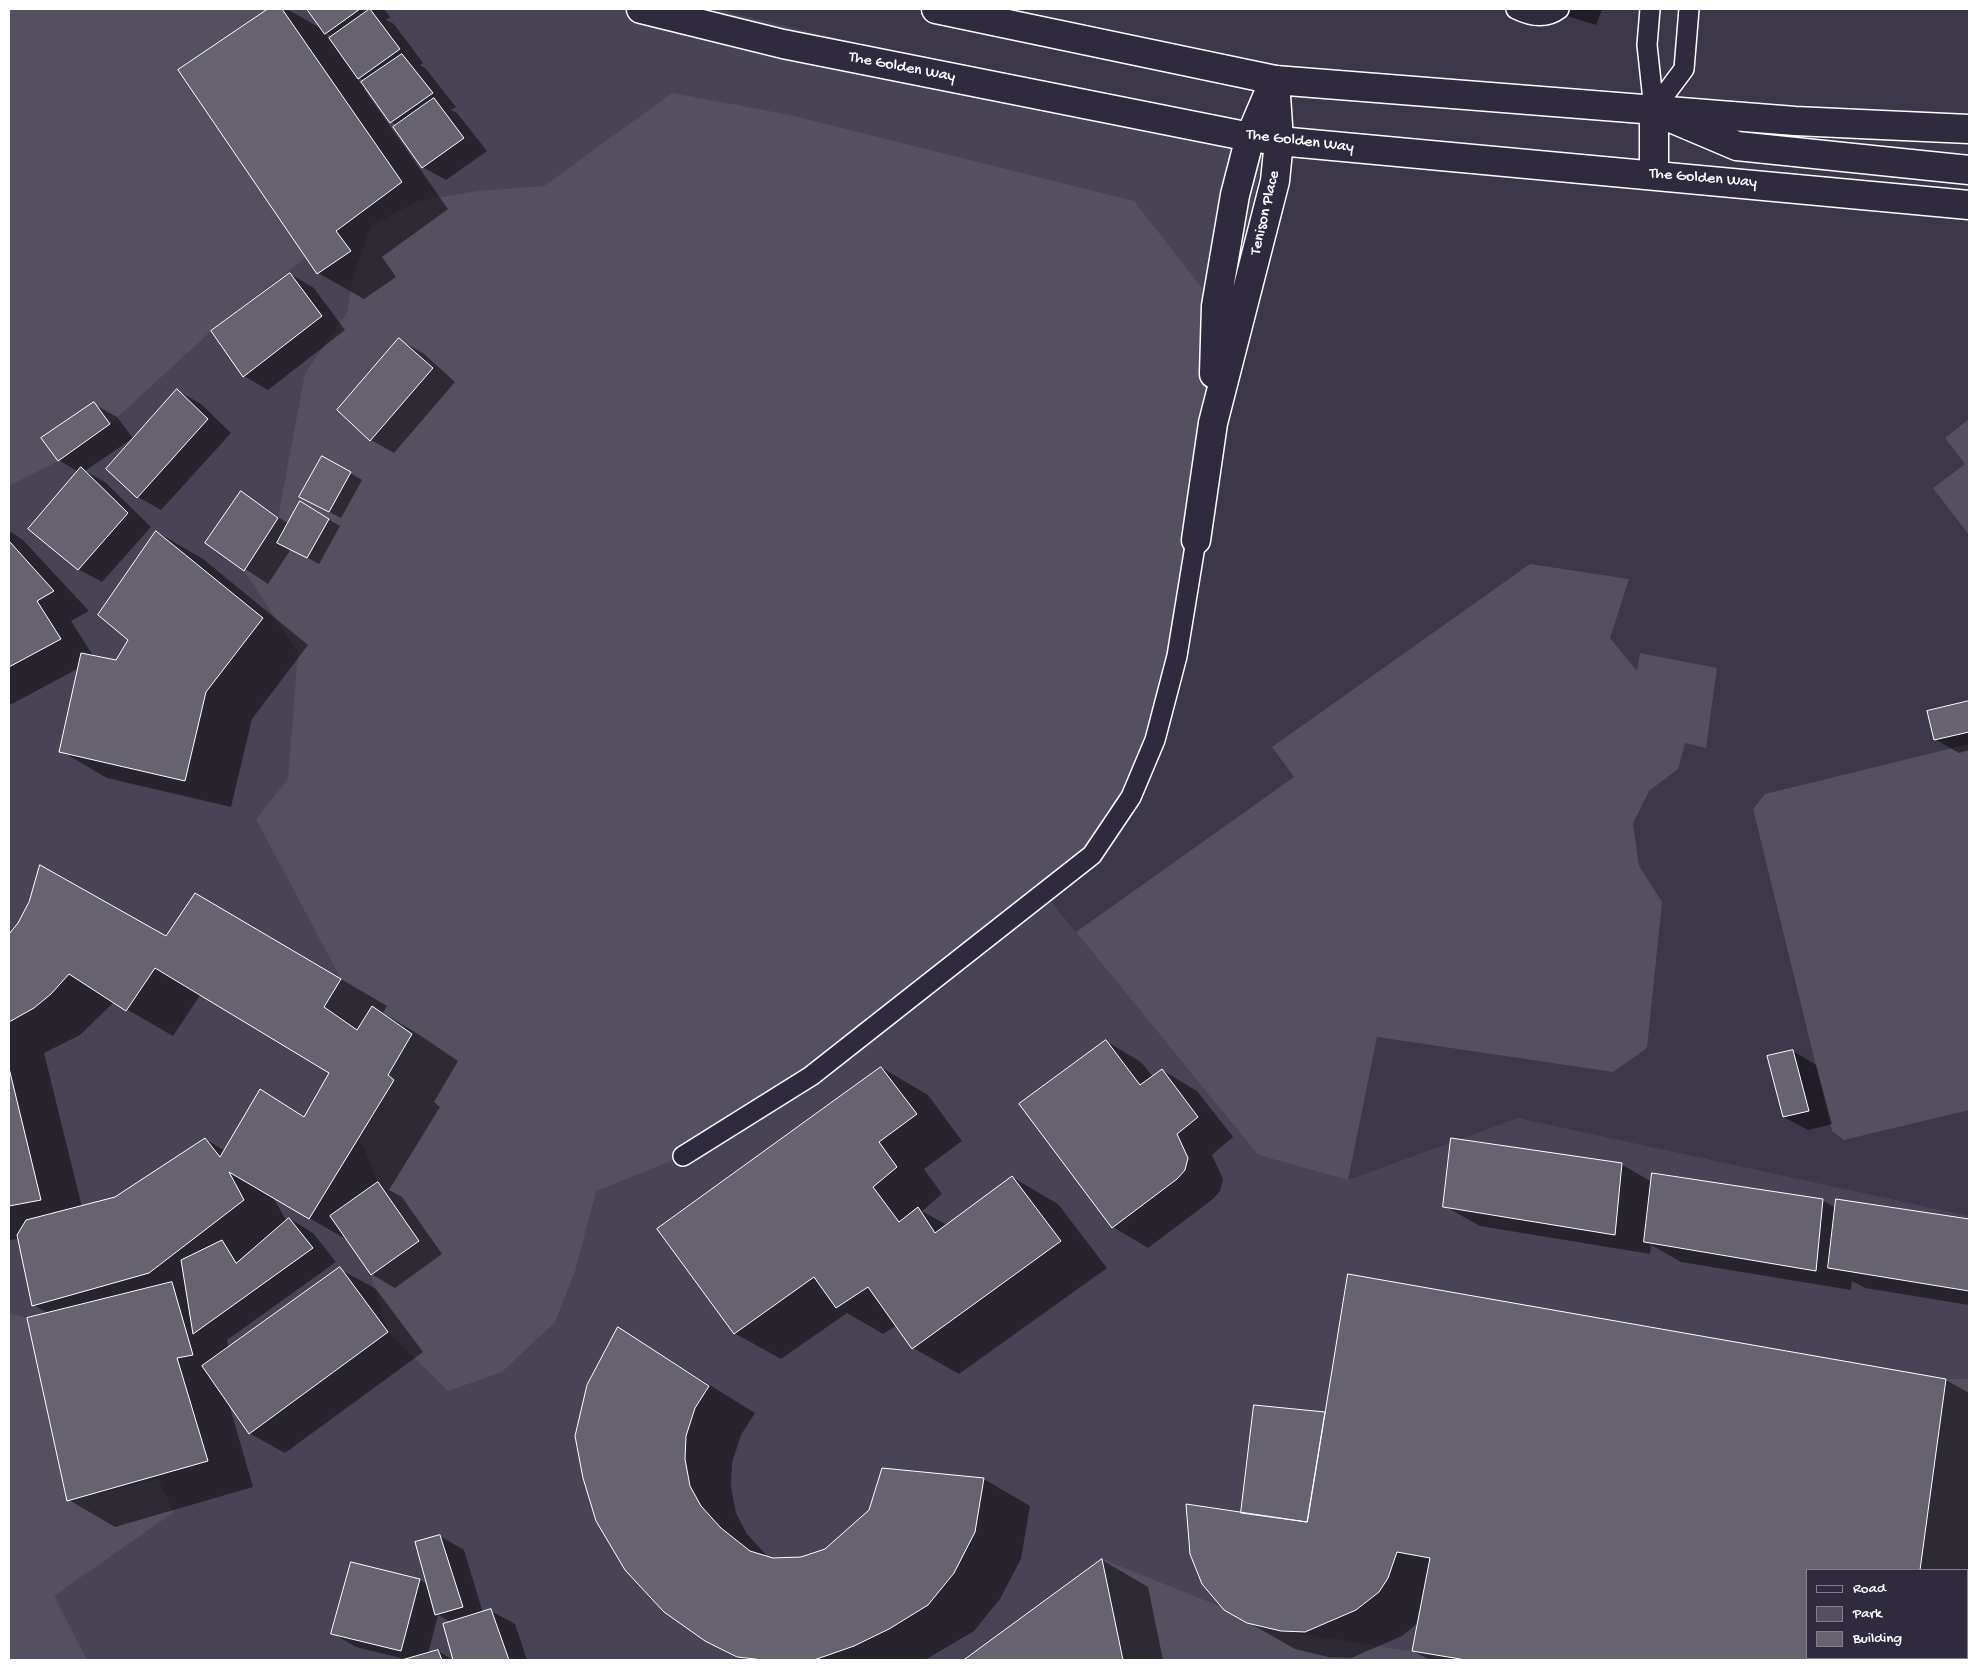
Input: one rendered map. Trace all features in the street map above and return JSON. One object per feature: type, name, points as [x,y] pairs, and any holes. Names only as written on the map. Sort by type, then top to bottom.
[{"type":"main road","name":"The Golden Way","points":[[641,9],[783,44],[1279,142],[1654,174],[1969,205]]},
{"type":"main road","points":[[936,9],[1274,80],[1795,120],[1969,129]]},
{"type":"main road","name":"Tenison Place","points":[[1213,423],[1216,306],[1235,194],[1250,137],[1274,80]]},
{"type":"main road","name":"Tenison Place","points":[[1196,540],[1213,423],[1275,181],[1279,142],[1274,80]]},
{"type":"main road","points":[[1654,110],[1737,146],[1969,170]]},
{"type":"main road","points":[[1654,110],[1654,174]]},
{"type":"lane","points":[[1516,9],[1527,14],[1542,16],[1559,9]]},
{"type":"lane","points":[[1650,9],[1647,45],[1654,110]]},
{"type":"lane","points":[[1654,110],[1684,69],[1689,9]]},
{"type":"lane","points":[[684,1156],[812,1076],[1092,855],[1131,797],[1155,740],[1177,656],[1196,540]]},
{"type":"shaded area","points":[[9,9],[715,9],[1265,140],[1196,540],[1044,893],[1258,1155],[1348,1180],[1518,1118],[1969,1216],[1969,1660],[9,1660]]},
{"type":"green space","points":[[9,9],[268,9],[178,71],[306,257],[211,331],[110,424],[58,461],[9,486]]},
{"type":"green space","points":[[672,93],[790,115],[1134,201],[1216,306],[1196,540],[1139,779],[1092,855],[811,1076],[683,1156],[596,1191],[575,1271],[555,1322],[502,1372],[448,1391],[388,1332],[371,1275],[418,1240],[378,1182],[359,1137],[388,1075],[412,1034],[372,1006],[357,1030],[324,1007],[341,979],[256,819],[288,779],[298,652],[244,571],[278,518],[305,373],[347,313],[353,277],[371,226],[418,201],[478,191],[544,186]]},
{"type":"green space","points":[[1969,419],[1969,535],[1933,488],[1965,464],[1945,438]]},
{"type":"green space","points":[[1530,564],[1629,579],[1610,638],[1637,671],[1640,653],[1717,668],[1706,748],[1685,743],[1678,769],[1649,791],[1633,823],[1639,866],[1662,902],[1647,1048],[1613,1072],[1377,1037],[1348,1180],[1258,1155],[1076,932],[1294,777],[1272,747]]},
{"type":"green space","points":[[1969,744],[1969,1110],[1844,1140],[1832,1131],[1753,809],[1765,794]]},
{"type":"green space","points":[[9,1313],[27,1318],[67,1501],[158,1479],[174,1512],[54,1596],[87,1660],[9,1660]]},
{"type":"green space","points":[[1946,1379],[1969,1379],[1969,1660],[1907,1660],[1968,1659],[1968,1569],[1920,1569]]},
{"type":"green space","points":[[1102,1559],[1281,1631],[1466,1660],[1123,1660]]},
{"type":"building","points":[[268,9],[282,9],[402,182],[336,231],[351,251],[317,274],[178,70]]},
{"type":"building","points":[[307,9],[360,9],[325,34]]},
{"type":"building","points":[[370,9],[400,49],[358,79],[329,38]]},
{"type":"building","points":[[402,54],[433,93],[390,123],[361,82]]},
{"type":"building","points":[[434,98],[464,138],[422,168],[393,127]]},
{"type":"building","points":[[290,273],[322,316],[243,377],[211,331]]},
{"type":"building","points":[[399,338],[433,368],[370,441],[337,410]]},
{"type":"building","points":[[177,389],[208,419],[137,498],[106,469]]},
{"type":"building","points":[[94,402],[110,424],[58,461],[41,438]]},
{"type":"building","points":[[322,456],[351,472],[329,512],[299,497]]},
{"type":"building","points":[[81,467],[128,513],[78,570],[28,529]]},
{"type":"building","points":[[241,491],[278,518],[244,571],[205,543]]},
{"type":"building","points":[[300,501],[329,519],[307,558],[277,543]]},
{"type":"building","points":[[156,531],[263,618],[206,692],[185,781],[59,752],[81,653],[116,660],[128,640],[98,615]]},
{"type":"building","points":[[9,541],[54,591],[37,601],[61,639],[9,667]]},
{"type":"building","points":[[1969,701],[1969,732],[1934,740],[1927,711]]},
{"type":"building","points":[[40,865],[166,936],[195,893],[341,979],[324,1007],[357,1030],[372,1006],[412,1034],[388,1075],[394,1080],[309,1219],[229,1172],[244,1200],[149,1273],[32,1306],[17,1235],[26,1220],[115,1197],[205,1138],[220,1157],[260,1089],[304,1117],[329,1073],[155,968],[126,1011],[69,974],[51,994],[34,1008],[9,1022],[9,934],[18,923],[29,902]]},
{"type":"building","points":[[1106,1040],[1140,1085],[1162,1069],[1198,1117],[1177,1134],[1188,1158],[1185,1170],[1177,1179],[1112,1228],[1019,1104]]},
{"type":"building","points":[[1793,1050],[1809,1111],[1783,1117],[1767,1056]]},
{"type":"building","points":[[881,1067],[917,1114],[879,1142],[897,1167],[873,1187],[899,1222],[918,1207],[935,1233],[1012,1176],[1061,1241],[912,1349],[868,1287],[836,1308],[814,1277],[734,1334],[657,1229]]},
{"type":"building","points":[[9,1068],[41,1200],[9,1206]]},
{"type":"building","points":[[1451,1138],[1622,1163],[1615,1235],[1443,1207]]},
{"type":"building","points":[[1652,1173],[1823,1199],[1816,1271],[1644,1242]]},
{"type":"building","points":[[378,1182],[419,1241],[371,1275],[330,1216]]},
{"type":"building","points":[[1836,1199],[1969,1219],[1969,1291],[1828,1268]]},
{"type":"building","points":[[289,1218],[313,1248],[193,1334],[181,1260],[222,1240],[236,1263]]},
{"type":"building","points":[[340,1267],[388,1332],[249,1434],[202,1366]]},
{"type":"building","points":[[1348,1274],[1946,1379],[1920,1569],[1806,1569],[1806,1659],[1907,1660],[1466,1660],[1412,1651],[1430,1558],[1397,1552],[1388,1578],[1379,1592],[1356,1610],[1305,1632],[1281,1631],[1247,1623],[1224,1610],[1202,1584],[1190,1554],[1186,1504],[1307,1522]]},
{"type":"building","points":[[172,1282],[193,1355],[177,1358],[208,1461],[67,1501],[27,1318]]},
{"type":"building","points":[[618,1327],[709,1386],[695,1408],[686,1436],[685,1459],[690,1486],[701,1506],[721,1528],[750,1551],[773,1558],[801,1557],[825,1549],[869,1510],[882,1468],[984,1478],[975,1532],[954,1573],[928,1605],[889,1629],[854,1646],[814,1660],[764,1660],[737,1657],[705,1641],[664,1612],[625,1570],[596,1521],[583,1478],[575,1436],[587,1385]]},
{"type":"building","points":[[1254,1405],[1325,1412],[1307,1522],[1241,1513]]},
{"type":"building","points":[[440,1535],[463,1607],[435,1615],[415,1542]]},
{"type":"building","points":[[1102,1559],[1123,1660],[964,1660]]},
{"type":"building","points":[[351,1562],[420,1579],[401,1651],[331,1634]]},
{"type":"building","points":[[491,1609],[509,1660],[453,1660],[443,1624]]},
{"type":"building","points":[[438,1650],[442,1660],[402,1660]]}]
